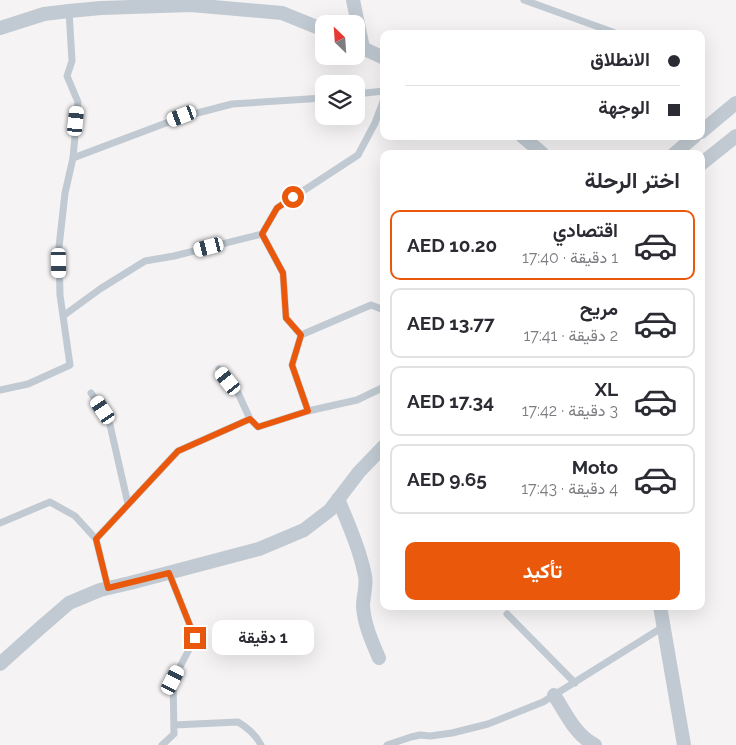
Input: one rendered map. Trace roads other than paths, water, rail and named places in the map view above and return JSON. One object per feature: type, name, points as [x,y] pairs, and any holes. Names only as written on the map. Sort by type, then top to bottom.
[{"type":"street","points":[[353,0],[355,15]]},
{"type":"street","points":[[0,28],[44,14],[150,3],[282,13],[315,26]]},
{"type":"street","points":[[365,48],[380,56]]},
{"type":"street","points":[[705,129],[736,104]]},
{"type":"street","points":[[705,161],[736,136]]},
{"type":"street","points":[[527,140],[538,150]]},
{"type":"street","points":[[679,150],[690,140]]},
{"type":"street","points":[[0,664],[69,604],[100,590],[259,549],[304,530],[330,510],[358,472],[380,450]]},
{"type":"street","points":[[338,499],[355,540],[365,575],[364,614],[379,658]]},
{"type":"street","points":[[661,610],[679,744]]},
{"type":"street","points":[[554,695],[574,727],[587,741],[595,745]]},
{"type":"lane","points":[[524,0],[607,30]]},
{"type":"lane","points":[[0,390],[28,384],[70,365],[60,295],[59,247],[65,193],[73,158],[78,102],[67,76],[72,61],[69,11]]},
{"type":"lane","points":[[365,93],[380,91]]},
{"type":"lane","points":[[73,158],[182,116],[232,104],[315,99]]},
{"type":"lane","points":[[63,316],[100,288],[145,261],[174,256],[262,234],[277,208],[358,155],[380,110]]},
{"type":"lane","points":[[262,234],[283,273],[286,318],[301,335]]},
{"type":"lane","points":[[301,335],[372,305],[380,308]]},
{"type":"lane","points":[[301,335],[292,365],[308,411]]},
{"type":"lane","points":[[219,369],[238,394],[250,419],[258,427],[308,411],[357,400],[380,389]]},
{"type":"lane","points":[[91,393],[103,410],[110,425],[128,504]]},
{"type":"lane","points":[[96,539],[178,451],[250,419]]},
{"type":"lane","points":[[0,523],[50,502],[75,516],[96,539],[108,588]]},
{"type":"lane","points":[[162,745],[174,734],[173,680],[195,638],[169,573]]},
{"type":"lane","points":[[507,614],[574,683]]},
{"type":"lane","points":[[387,745],[411,736],[452,733],[488,724],[543,702],[663,627]]},
{"type":"lane","points":[[174,725],[238,722],[247,727],[261,745]]}]
